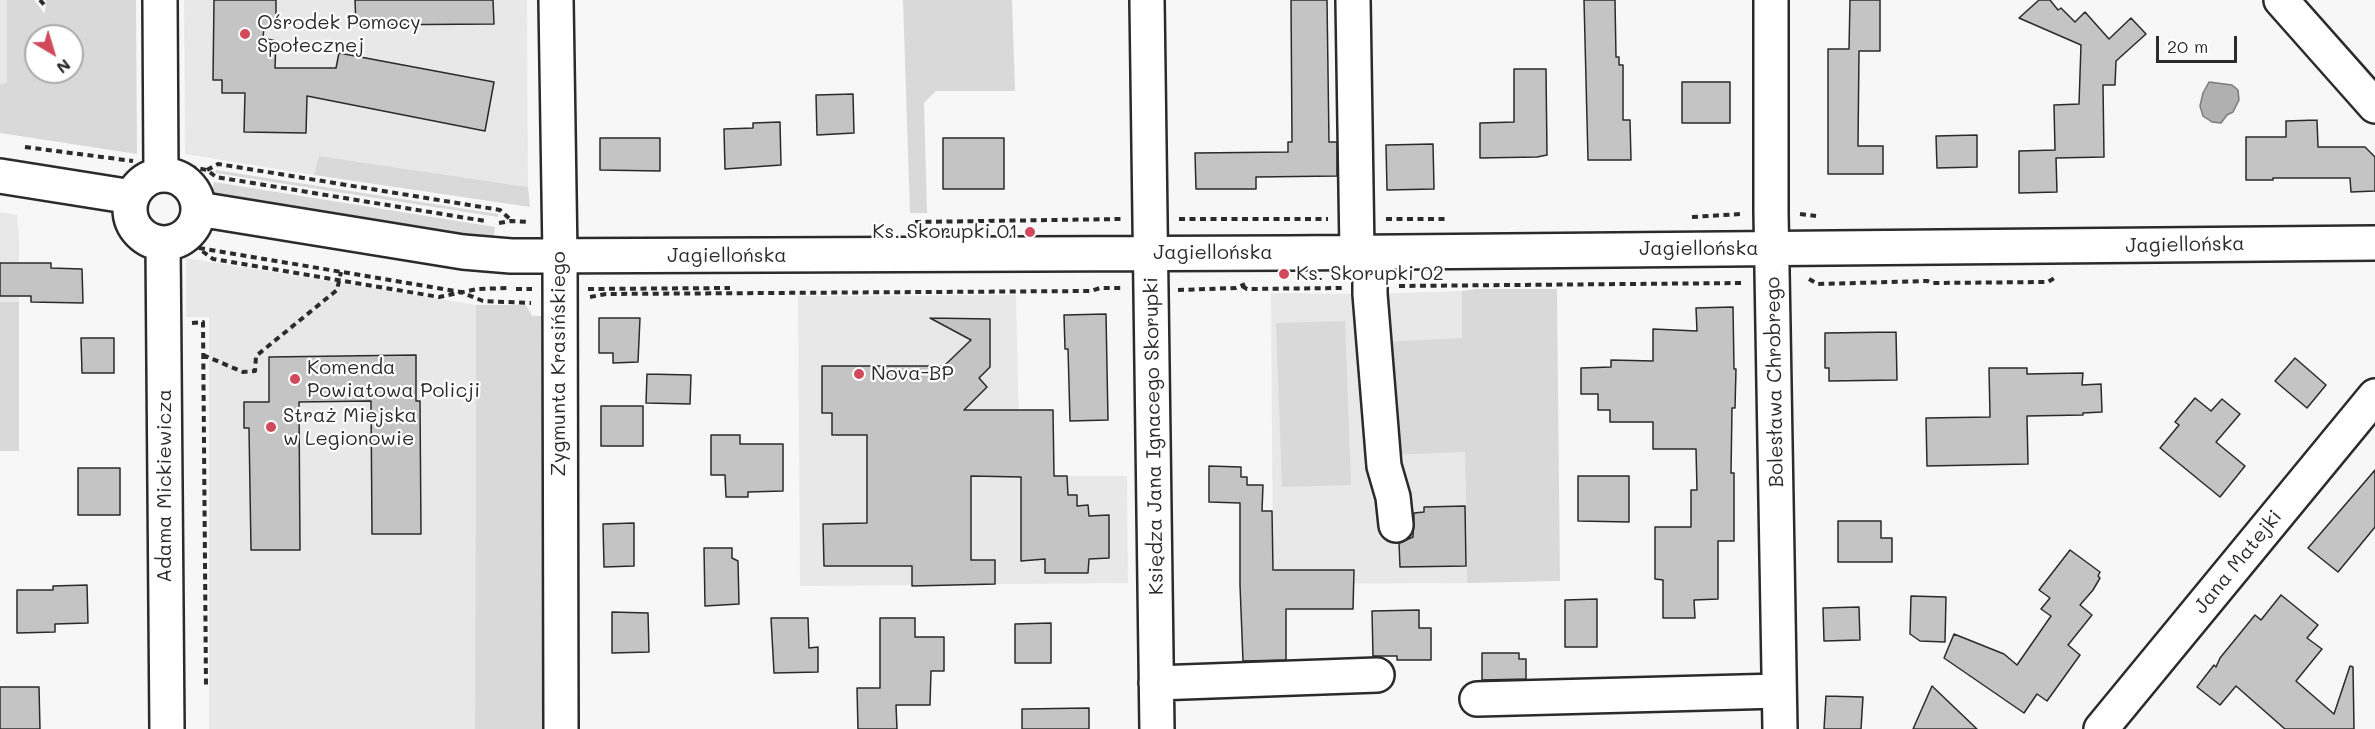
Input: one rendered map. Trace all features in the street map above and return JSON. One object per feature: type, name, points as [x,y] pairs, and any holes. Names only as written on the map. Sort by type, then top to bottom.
[{"type":"street","points":[[160,0],[161,167],[132,197],[130,206],[133,224],[145,238],[176,248],[181,239],[188,234],[197,218],[197,200],[187,184],[161,167]]},
{"type":"street","name":"Zygmunta Krasińskiego","points":[[556,0],[560,256],[561,729]]},
{"type":"street","name":"Księdza Jana Ignacego Skorupki","points":[[1147,0],[1157,729]]},
{"type":"street","points":[[1353,0],[1356,219],[1366,262],[1384,466],[1393,497],[1396,525]]},
{"type":"street","name":"Bolesława Chrobrego","points":[[1771,0],[1771,213],[1780,729]]},
{"type":"street","points":[[2281,0],[2375,105]]},
{"type":"street","points":[[0,176],[132,197]]},
{"type":"street","name":"Jagiellońska","points":[[198,209],[463,252],[560,256],[1152,254],[1366,262],[1773,249],[2375,243]]},
{"type":"street","name":"Adama Mickiewicza","points":[[167,729],[176,248]]},
{"type":"street","name":"Jana Matejki","points":[[2101,729],[2375,396]]},
{"type":"street","points":[[1156,682],[1377,675]]},
{"type":"street","points":[[1477,699],[1779,691]]},
{"type":"path","points":[[40,0],[46,8]]},
{"type":"path","points":[[24,147],[161,167],[207,170],[218,164],[500,210],[511,221],[498,224]]},
{"type":"path","points":[[207,170],[216,177],[486,222]]},
{"type":"path","points":[[1683,218],[1771,213]]},
{"type":"path","points":[[1151,218],[1450,219]]},
{"type":"path","points":[[176,248],[205,248],[461,292],[483,301],[534,303]]},
{"type":"path","points":[[1366,262],[1387,287],[1748,283]]},
{"type":"path","points":[[203,356],[243,372],[255,371],[256,356],[337,290],[341,272]]},
{"type":"path","points":[[1174,290],[1236,288],[1249,282]]},
{"type":"path","points":[[581,302],[590,297],[606,294],[1079,291],[1125,288]]},
{"type":"path","points":[[183,323],[203,322],[206,685]]},
{"type":"shaded area","points":[[0,0],[7,0],[7,84],[0,84]]},
{"type":"shaded area","points":[[7,0],[34,0],[45,14],[46,0],[136,0],[137,154],[0,133],[0,84],[7,83]]},
{"type":"shaded area","points":[[184,0],[527,0],[528,187],[319,156],[314,175],[185,154]]},
{"type":"shaded area","points":[[903,0],[1012,0],[1015,91],[936,91],[924,103],[927,213],[910,213]]},
{"type":"shaded area","points":[[2209,82],[2232,85],[2238,90],[2239,100],[2233,112],[2227,115],[2221,123],[2212,122],[2203,116],[2200,106]]},
{"type":"shaded area","points":[[319,156],[528,187],[530,207],[314,175]]},
{"type":"shaded area","points":[[216,170],[498,214],[498,217],[215,173]]},
{"type":"shaded area","points":[[214,182],[495,227],[493,242],[211,195]]},
{"type":"shaded area","points":[[0,212],[17,215],[19,302],[0,302]]},
{"type":"shaded area","points":[[186,258],[476,305],[475,729],[209,729],[209,317],[186,317]]},
{"type":"shaded area","points":[[1557,289],[1560,581],[1467,583],[1465,452],[1387,455],[1382,342],[1462,338],[1462,291]]},
{"type":"shaded area","points":[[1462,291],[1467,583],[1273,584],[1271,293],[1370,294]]},
{"type":"shaded area","points":[[1016,295],[1020,476],[1127,476],[1128,583],[800,586],[798,296]]},
{"type":"shaded area","points":[[0,302],[19,302],[19,451],[0,451]]},
{"type":"shaded area","points":[[476,305],[526,305],[532,316],[544,316],[545,729],[475,729]]},
{"type":"shaded area","points":[[1345,321],[1351,485],[1282,487],[1276,323]]},
{"type":"building","points":[[214,0],[276,0],[276,27],[264,27],[263,38],[276,41],[275,68],[336,68],[339,53],[494,82],[485,131],[307,96],[306,133],[244,132],[245,93],[222,93],[222,80],[213,80]]},
{"type":"building","points":[[355,0],[493,0],[494,24],[356,25]]},
{"type":"building","points":[[1291,0],[1327,0],[1329,142],[1337,142],[1337,176],[1256,177],[1256,189],[1196,189],[1195,153],[1288,152],[1288,142],[1292,142]]},
{"type":"building","points":[[1584,0],[1615,0],[1616,57],[1619,57],[1619,65],[1623,65],[1623,120],[1630,120],[1631,160],[1588,160]]},
{"type":"building","points":[[1850,0],[1880,0],[1880,51],[1859,51],[1858,146],[1883,146],[1883,174],[1828,174],[1828,49],[1849,49]]},
{"type":"building","points":[[2039,0],[2050,0],[2058,10],[2061,8],[2075,22],[2085,12],[2109,39],[2131,18],[2146,34],[2116,61],[2115,85],[2103,85],[2104,157],[2056,158],[2057,192],[2019,193],[2019,151],[2055,150],[2054,105],[2079,104],[2081,45],[2019,18]]},
{"type":"building","points":[[1514,69],[1546,69],[1547,155],[1480,158],[1480,123],[1514,122]]},
{"type":"building","points":[[1682,82],[1730,82],[1730,123],[1682,123]]},
{"type":"building","points":[[853,94],[854,133],[817,135],[816,95]]},
{"type":"building","points":[[2317,120],[2318,147],[2365,147],[2375,157],[2375,191],[2351,192],[2350,178],[2246,180],[2246,137],[2286,137],[2286,121]]},
{"type":"building","points":[[780,122],[781,165],[725,169],[724,129],[753,128],[753,123]]},
{"type":"building","points":[[1977,135],[1977,167],[1937,168],[1936,136]]},
{"type":"building","points":[[600,138],[660,138],[660,171],[600,170]]},
{"type":"building","points":[[943,138],[1004,138],[1004,189],[943,189]]},
{"type":"building","points":[[1433,144],[1434,189],[1387,190],[1386,145]]},
{"type":"building","points":[[0,263],[51,263],[51,268],[82,269],[83,303],[31,302],[31,296],[0,296]]},
{"type":"building","points":[[1733,307],[1734,369],[1736,369],[1735,408],[1732,408],[1731,473],[1734,473],[1734,541],[1718,541],[1718,599],[1694,600],[1695,618],[1663,618],[1663,580],[1655,579],[1655,527],[1691,527],[1691,490],[1697,490],[1696,449],[1653,449],[1653,422],[1610,422],[1610,410],[1598,410],[1598,394],[1581,394],[1581,368],[1611,367],[1611,360],[1653,361],[1653,329],[1697,331],[1696,308]]},
{"type":"building","points":[[1106,314],[1108,420],[1070,421],[1068,349],[1065,349],[1064,315]]},
{"type":"building","points":[[599,318],[640,318],[638,362],[613,363],[613,353],[599,353]]},
{"type":"building","points":[[930,318],[990,319],[990,367],[979,378],[987,387],[964,410],[1053,410],[1054,476],[1067,476],[1068,495],[1077,495],[1077,506],[1088,505],[1089,516],[1109,515],[1109,558],[1089,559],[1088,573],[1045,573],[1045,559],[1021,561],[1021,477],[971,476],[971,560],[995,560],[995,584],[912,586],[912,566],[824,566],[823,524],[867,523],[867,435],[832,435],[832,413],[822,413],[822,366],[944,366],[971,340]]},
{"type":"building","points":[[1896,332],[1897,380],[1829,381],[1829,368],[1825,368],[1825,333]]},
{"type":"building","points":[[81,338],[114,338],[114,373],[82,373]]},
{"type":"building","points":[[416,355],[416,401],[420,401],[421,534],[372,534],[371,401],[299,402],[300,550],[251,550],[249,428],[244,428],[244,402],[269,402],[269,357]]},
{"type":"building","points":[[2295,358],[2326,385],[2307,408],[2275,381]]},
{"type":"building","points":[[1989,368],[2027,368],[2027,374],[2083,373],[2082,385],[2101,384],[2102,412],[2083,413],[2083,415],[2027,416],[2028,464],[1927,466],[1926,418],[1990,417]]},
{"type":"building","points":[[647,374],[691,375],[690,404],[646,403]]},
{"type":"building","points":[[2195,398],[2211,411],[2222,399],[2240,414],[2216,442],[2245,466],[2220,497],[2160,448],[2179,425],[2175,422]]},
{"type":"building","points":[[601,406],[643,406],[643,446],[601,446]]},
{"type":"building","points":[[711,435],[740,435],[740,444],[783,444],[783,491],[748,492],[748,497],[726,497],[725,475],[711,475]]},
{"type":"building","points":[[1209,466],[1241,467],[1241,477],[1247,477],[1247,485],[1263,485],[1262,511],[1272,511],[1273,570],[1354,570],[1353,609],[1286,609],[1286,660],[1243,661],[1240,503],[1209,502]]},
{"type":"building","points":[[78,468],[120,468],[120,515],[78,515]]},
{"type":"building","points":[[2375,470],[2375,527],[2338,572],[2308,548]]},
{"type":"building","points":[[1578,476],[1629,476],[1629,522],[1578,521]]},
{"type":"building","points":[[1465,506],[1466,566],[1400,567],[1399,543],[1413,537],[1414,513],[1424,512],[1424,507]]},
{"type":"building","points":[[1838,521],[1881,521],[1881,538],[1892,538],[1892,562],[1838,562]]},
{"type":"building","points":[[634,523],[634,566],[604,567],[603,524]]},
{"type":"building","points":[[704,548],[732,548],[732,558],[738,561],[739,604],[705,606]]},
{"type":"building","points":[[2070,550],[2100,572],[2098,576],[2100,578],[2093,590],[2080,605],[2092,615],[2068,645],[2080,655],[2047,701],[2037,694],[2024,713],[1944,658],[1954,634],[2004,654],[2017,665],[2051,616],[2041,609],[2050,598],[2039,590]]},
{"type":"building","points":[[87,585],[88,623],[55,624],[55,632],[17,633],[17,590],[53,590],[53,586]]},
{"type":"building","points":[[2281,595],[2318,625],[2307,638],[2322,649],[2296,681],[2334,714],[2350,666],[2353,667],[2354,729],[2285,729],[2236,686],[2220,705],[2197,687],[2214,665],[2216,667],[2220,658],[2255,615],[2261,620]]},
{"type":"building","points":[[1911,596],[1946,597],[1945,642],[1920,641],[1910,634]]},
{"type":"building","points":[[1597,599],[1597,647],[1565,647],[1565,600]]},
{"type":"building","points":[[1859,607],[1860,640],[1824,641],[1823,608]]},
{"type":"building","points":[[1419,610],[1419,628],[1431,628],[1431,660],[1397,660],[1397,656],[1373,656],[1372,611]]},
{"type":"building","points":[[612,612],[648,613],[649,652],[612,653]]},
{"type":"building","points":[[771,618],[808,618],[809,648],[818,647],[818,672],[774,673]]},
{"type":"building","points":[[880,618],[915,618],[915,637],[944,637],[944,671],[931,671],[930,705],[896,705],[897,729],[858,729],[857,688],[880,688]]},
{"type":"building","points":[[1051,623],[1051,663],[1015,663],[1015,624]]},
{"type":"building","points":[[1482,653],[1519,653],[1519,659],[1526,659],[1526,679],[1482,680]]},
{"type":"building","points":[[1932,686],[1977,729],[1913,729]]},
{"type":"building","points":[[0,687],[39,687],[40,729],[0,729]]},
{"type":"building","points":[[1826,696],[1863,697],[1861,729],[1824,729]]},
{"type":"building","points":[[1089,708],[1089,729],[1022,729],[1022,709]]},
{"type":"place","name":"Ośrodek Pomocy Społecznej","points":[[245,34]]},
{"type":"place","name":"Ks. Skorupki 01","points":[[1030,232]]},
{"type":"place","name":"Ks. Skorupki 02","points":[[1284,274]]},
{"type":"place","name":"Nova-BP","points":[[859,374]]},
{"type":"place","name":"Komenda Powiatowa Policji","points":[[295,379]]},
{"type":"place","name":"Straż Miejska w Legionowie","points":[[271,427]]}]
